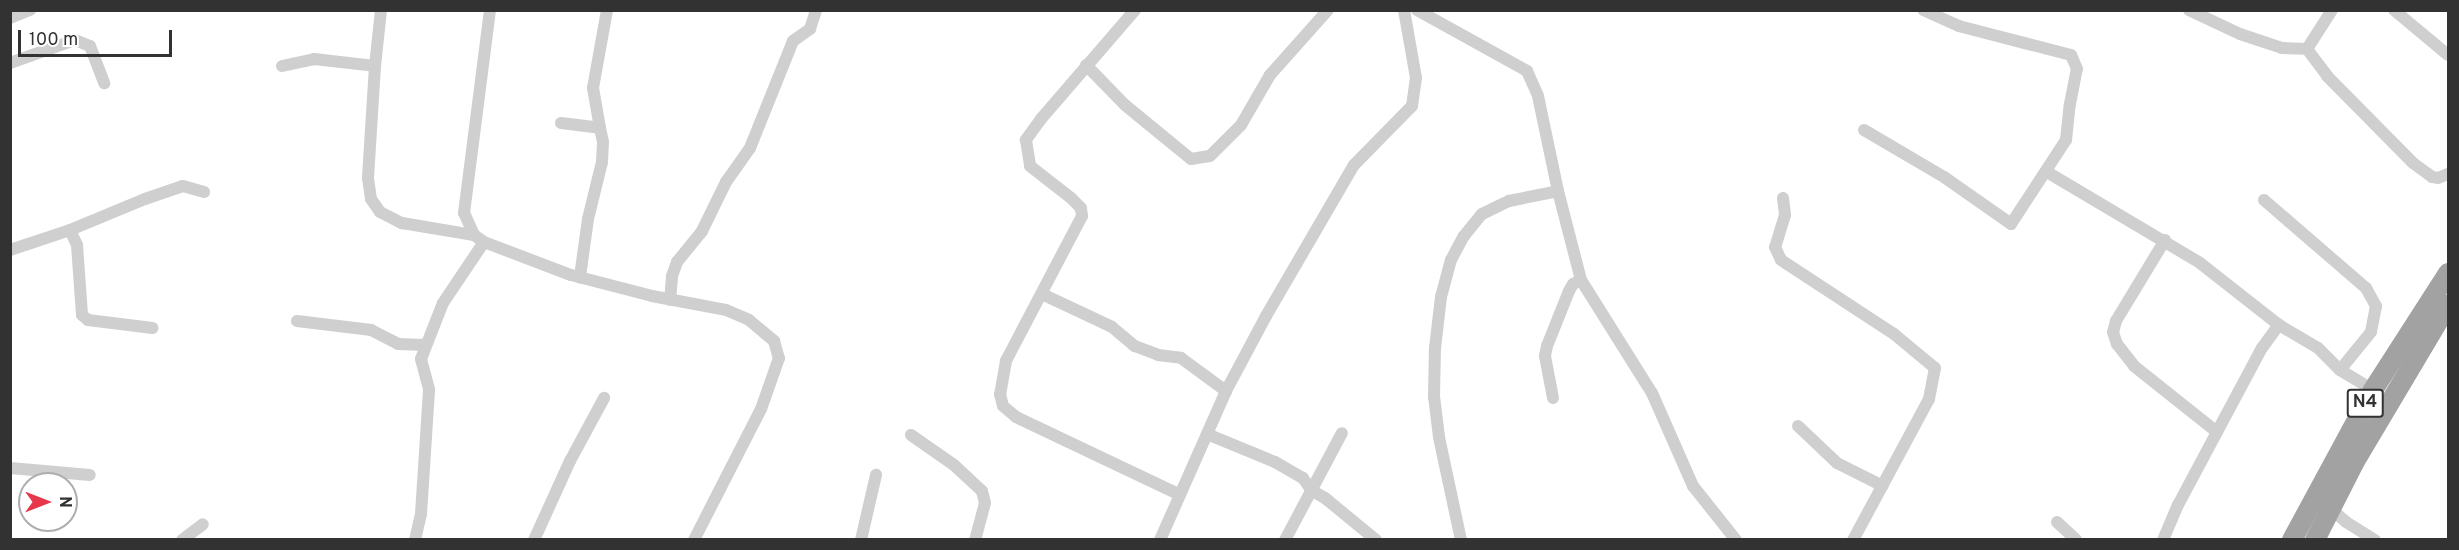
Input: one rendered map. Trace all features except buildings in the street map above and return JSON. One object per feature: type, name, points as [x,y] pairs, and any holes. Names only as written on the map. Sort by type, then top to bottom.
[{"type":"highway","name":"N4","points":[[2292,540],[2373,390],[2448,273]]},
{"type":"highway","name":"N4","points":[[2315,540],[2354,463],[2448,305]]},
{"type":"street","points":[[10,18],[30,10]]},
{"type":"street","points":[[381,10],[368,178],[371,199],[380,212],[402,223],[479,238],[580,277],[670,300],[726,310],[749,320],[774,341],[779,358],[761,409],[694,540]]},
{"type":"street","points":[[479,238],[464,213],[490,10]]},
{"type":"street","points":[[580,277],[588,219],[602,162],[603,142],[593,88],[607,10]]},
{"type":"street","points":[[670,300],[672,276],[677,262],[702,231],[726,182],[750,148],[793,40],[810,29],[816,10]]},
{"type":"street","points":[[1135,10],[1086,65],[1026,140],[1030,166],[1071,198],[1081,208],[1082,216],[1006,361],[1000,394],[1003,406],[1016,417],[1178,495]]},
{"type":"street","points":[[1086,65],[1125,105],[1191,159],[1210,156],[1241,126],[1270,75],[1328,10]]},
{"type":"street","points":[[1160,540],[1178,495],[1227,391],[1266,316],[1354,165],[1412,106],[1416,92],[1416,78],[1404,10]]},
{"type":"street","points":[[1417,10],[1527,71],[1538,96],[1558,191],[1581,280],[1652,393],[1693,486],[1736,540]]},
{"type":"street","points":[[1864,130],[1944,177],[2011,224],[2066,140],[2077,69],[2071,55],[1959,26],[1923,10]]},
{"type":"street","points":[[2189,10],[2240,34],[2282,48],[2307,49]]},
{"type":"street","points":[[2307,49],[2332,10]]},
{"type":"street","points":[[2394,10],[2448,55]]},
{"type":"street","points":[[10,63],[75,40],[90,46],[104,83]]},
{"type":"street","points":[[2307,49],[2327,76],[2359,111],[2413,163],[2432,177],[2438,178],[2448,174]]},
{"type":"street","points":[[282,66],[314,59],[375,66]]},
{"type":"street","points":[[561,123],[600,128]]},
{"type":"street","points":[[2047,172],[2165,240],[2200,263],[2279,325],[2318,348],[2340,370],[2373,390]]},
{"type":"street","points":[[10,250],[70,230],[136,202],[183,186],[204,192]]},
{"type":"street","points":[[1461,540],[1439,437],[1434,398],[1435,348],[1441,297],[1451,260],[1464,236],[1482,214],[1509,201],[1558,191]]},
{"type":"street","points":[[1783,198],[1785,214],[1775,247],[1781,260],[1894,334],[1935,368],[1929,399],[1853,540]]},
{"type":"street","points":[[2265,200],[2366,288],[2376,306],[2371,332],[2340,370]]},
{"type":"street","points":[[70,230],[77,245],[82,315],[96,321],[153,328]]},
{"type":"street","points":[[415,540],[421,514],[429,389],[421,359],[444,303],[479,238]]},
{"type":"street","points":[[2165,240],[2116,321],[2113,332],[2117,344],[2134,366],[2217,432]]},
{"type":"street","points":[[1553,398],[1545,356],[1547,346],[1569,291],[1573,284],[1581,280]]},
{"type":"street","points":[[1042,294],[1112,327],[1135,346],[1158,355],[1181,358],[1227,391]]},
{"type":"street","points":[[297,321],[370,330],[398,344],[425,345]]},
{"type":"street","points":[[2163,540],[2262,348],[2279,325]]},
{"type":"street","points":[[534,540],[570,461],[604,398]]},
{"type":"street","points":[[1798,426],[1837,463],[1883,486]]},
{"type":"street","points":[[1285,540],[1342,433]]},
{"type":"street","points":[[1207,434],[1275,462],[1303,478],[1311,490],[1325,498],[1376,540]]},
{"type":"street","points":[[911,435],[954,465],[982,491],[985,503],[975,540]]},
{"type":"street","points":[[10,468],[90,475]]},
{"type":"street","points":[[861,540],[876,475]]},
{"type":"street","points":[[2330,508],[2346,522],[2375,540]]},
{"type":"street","points":[[2057,522],[2076,540]]},
{"type":"street","points":[[182,540],[203,524]]}]
